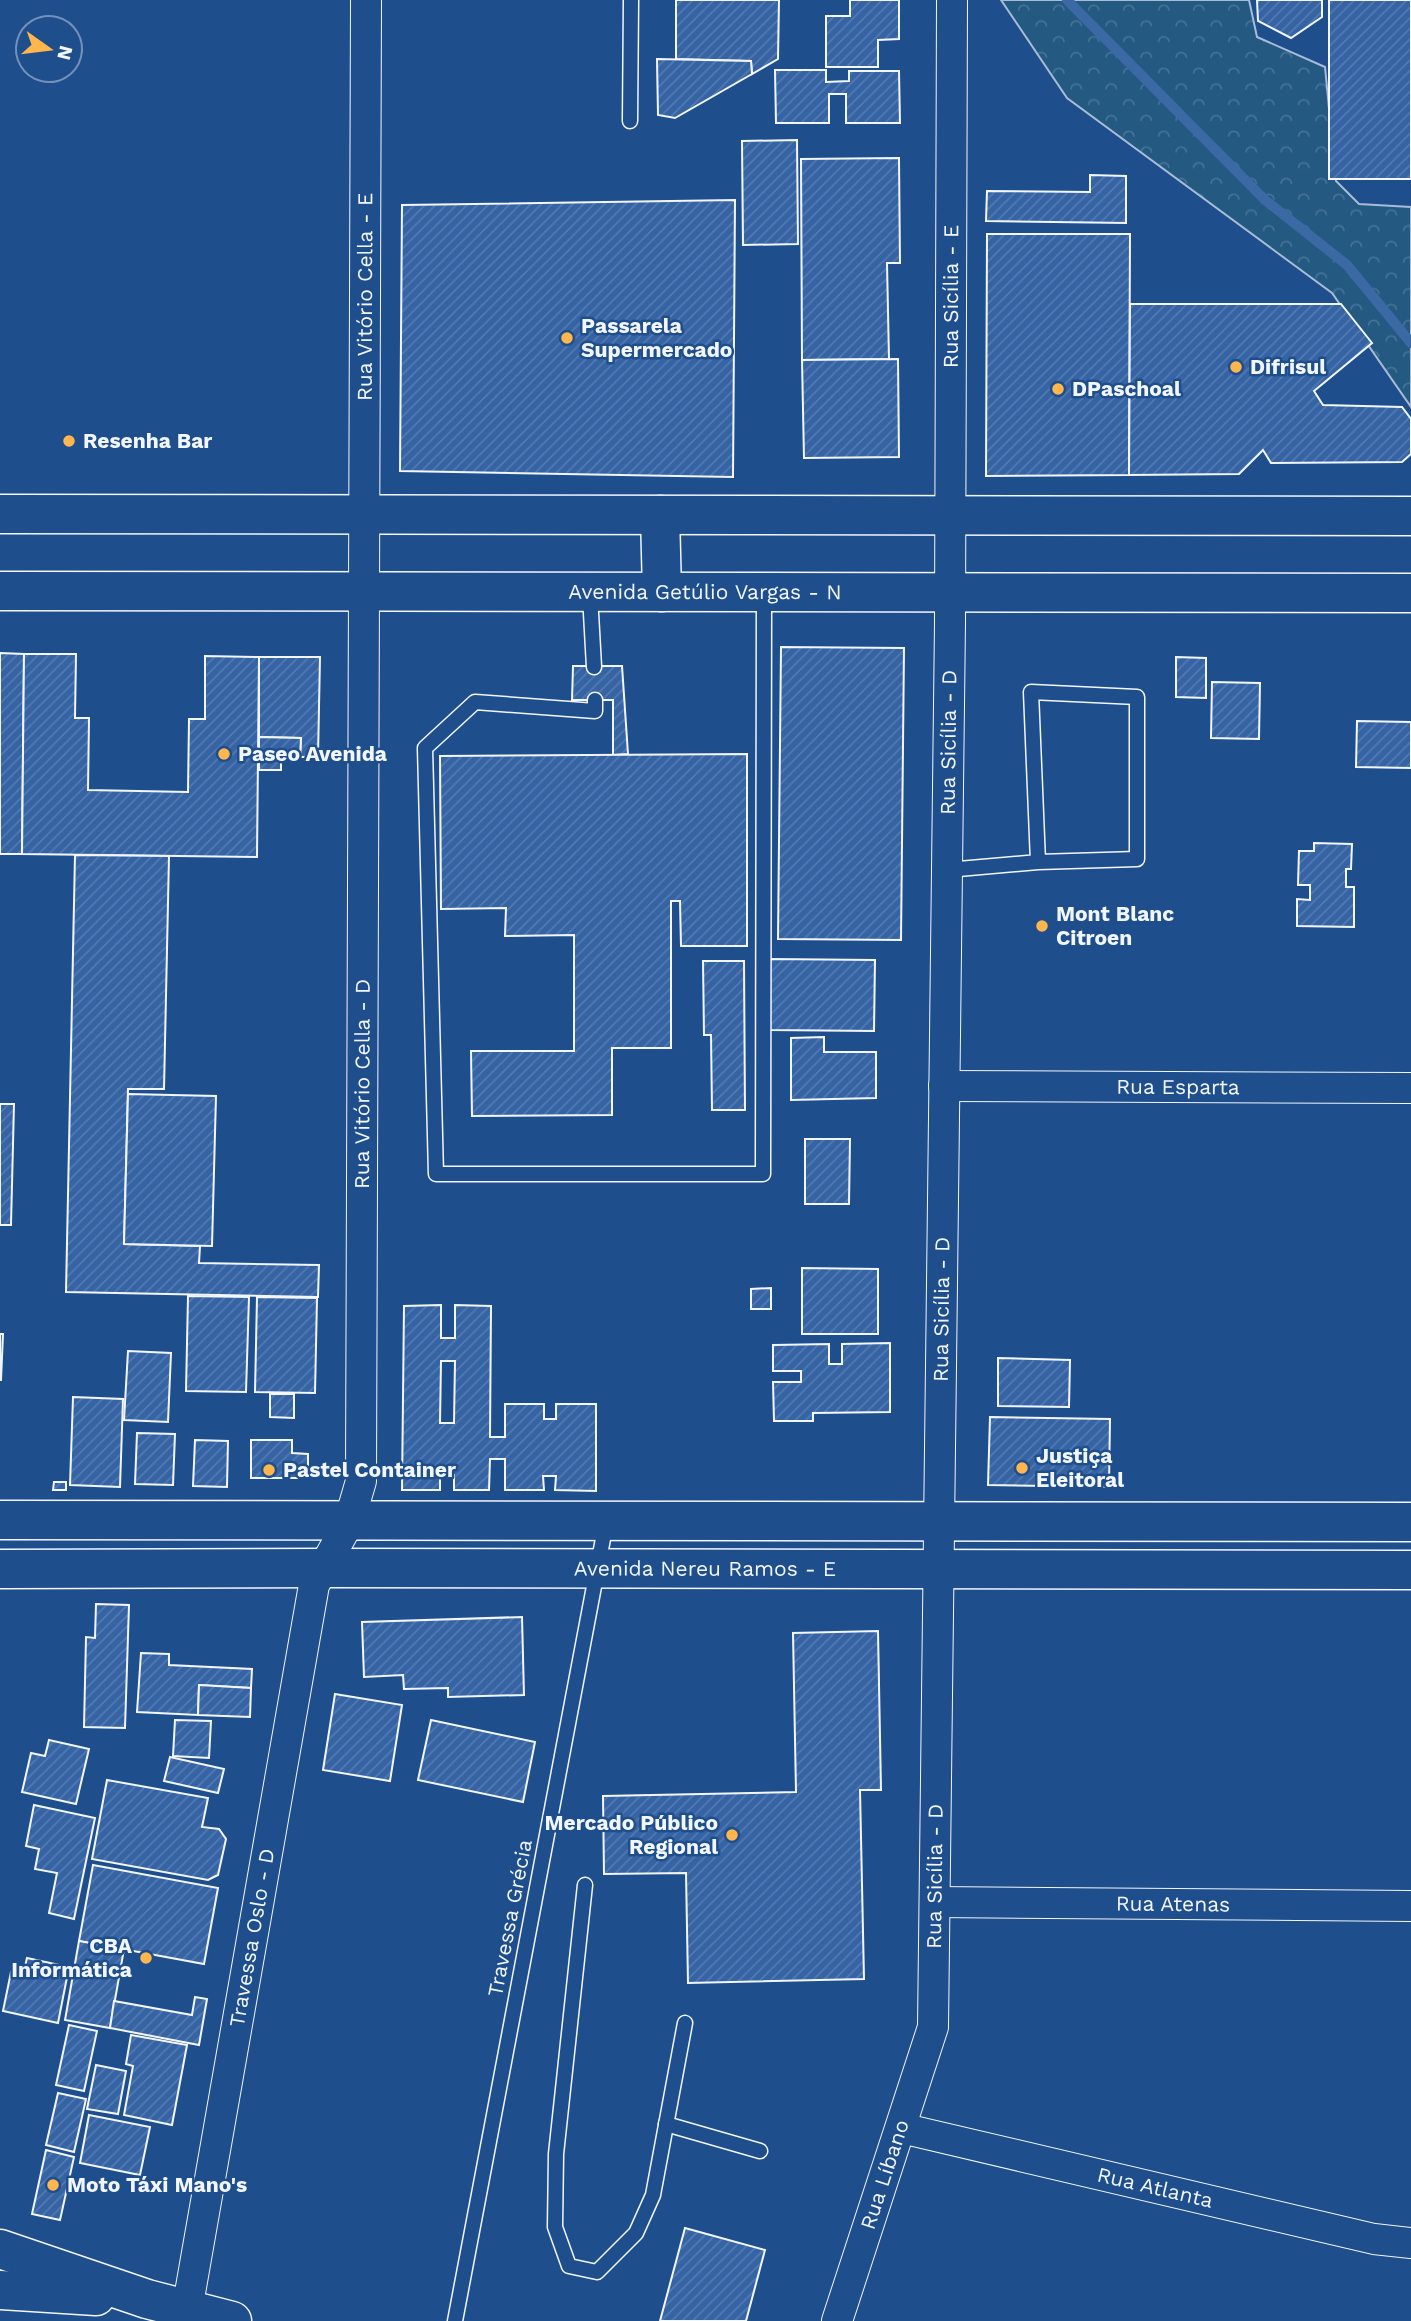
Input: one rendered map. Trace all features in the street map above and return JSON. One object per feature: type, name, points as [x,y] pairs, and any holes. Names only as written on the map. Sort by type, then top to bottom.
[{"type":"street","name":"Rua Vitório Cella - E","points":[[363,592],[366,0]]},
{"type":"street","name":"Rua Sicília - E","points":[[950,592],[952,0]]},
{"type":"street","points":[[0,514],[1411,516]]},
{"type":"street","points":[[660,515],[663,592]]},
{"type":"street","name":"Avenida Getúlio Vargas - N","points":[[0,592],[1411,593]]},
{"type":"street","name":"Rua Vitório Cella - D","points":[[324,1568],[349,1522],[361,1481],[363,592]]},
{"type":"street","name":"Rua Sicília - D","points":[[933,2027],[950,592]]},
{"type":"street","name":"Rua Esparta","points":[[944,1086],[1411,1088]]},
{"type":"street","points":[[0,1520],[1411,1522]]},
{"type":"street","points":[[1267,1522],[1267,1570]]},
{"type":"street","name":"Travessa Oslo - D","points":[[187,2309],[314,1585],[324,1568]]},
{"type":"street","name":"Avenida Nereu Ramos - E","points":[[0,1569],[1411,1570]]},
{"type":"street","name":"Rua Atenas","points":[[935,1902],[1411,1906]]},
{"type":"street","name":"Rua Líbano","points":[[837,2321],[933,2027]]},
{"type":"street","name":"Rua Atlanta","points":[[901,2128],[1374,2239],[1411,2243]]},
{"type":"street","points":[[0,2249],[147,2299],[232,2321]]},
{"type":"street","points":[[0,2290],[147,2299]]},
{"type":"lane","points":[[630,121],[631,0]]},
{"type":"lane","points":[[590,592],[594,667]]},
{"type":"lane","points":[[595,700],[595,711],[475,702],[425,748],[436,1174],[763,1174],[764,593]]},
{"type":"lane","points":[[947,870],[1038,862],[1137,859],[1138,697],[1031,692],[1038,862]]},
{"type":"lane","name":"Travessa Grécia","points":[[456,2321],[606,1522]]},
{"type":"lane","points":[[585,1885],[556,2154],[555,2227],[569,2266],[597,2272],[636,2234],[653,2195],[685,2023]]},
{"type":"lane","points":[[666,2124],[760,2151]]},
{"type":"green space","points":[[1001,0],[1249,0],[1257,37],[1325,67],[1336,181],[1359,204],[1411,207],[1411,407],[1332,293],[1067,98]]},
{"type":"building","points":[[676,0],[779,0],[778,59],[752,74],[751,61],[676,59]]},
{"type":"building","points":[[850,0],[899,0],[899,39],[878,40],[878,67],[826,67],[826,16],[850,16]]},
{"type":"building","points":[[1257,0],[1322,0],[1322,17],[1291,38],[1258,21]]},
{"type":"building","points":[[1329,0],[1411,0],[1411,179],[1329,179]]},
{"type":"building","points":[[657,59],[751,61],[752,74],[675,118],[658,115]]},
{"type":"building","points":[[775,70],[826,70],[826,82],[849,81],[849,71],[899,71],[900,123],[846,123],[846,94],[829,94],[829,123],[776,123]]},
{"type":"building","points":[[797,140],[798,244],[743,245],[742,141]]},
{"type":"building","points":[[899,158],[900,263],[887,263],[889,359],[802,360],[801,159]]},
{"type":"building","points":[[1090,175],[1126,176],[1126,223],[986,221],[987,191],[1090,192]]},
{"type":"building","name":"Passarela Supermercado","points":[[735,200],[733,477],[400,471],[402,205]]},
{"type":"building","name":"DPaschoal","points":[[987,234],[1130,234],[1129,475],[986,476]]},
{"type":"building","name":"Difrisul","points":[[1130,304],[1341,304],[1372,343],[1314,391],[1323,405],[1402,407],[1411,419],[1411,454],[1402,462],[1271,463],[1263,450],[1239,474],[1129,475]]},
{"type":"building","points":[[898,359],[899,457],[804,458],[802,360]]},
{"type":"building","points":[[781,647],[904,648],[901,940],[778,939]]},
{"type":"building","points":[[0,653],[24,654],[22,854],[0,854]]},
{"type":"building","name":"Paseo Avenida","points":[[24,654],[76,654],[75,718],[89,718],[88,790],[188,792],[189,719],[205,719],[205,656],[259,657],[257,857],[22,854]]},
{"type":"building","points":[[259,657],[320,657],[318,757],[300,757],[301,738],[259,737]]},
{"type":"building","points":[[1176,657],[1206,658],[1206,698],[1176,697]]},
{"type":"building","points":[[573,666],[622,666],[628,754],[613,755],[613,700],[572,700]]},
{"type":"building","points":[[1212,682],[1260,683],[1259,739],[1211,738]]},
{"type":"building","points":[[1357,721],[1411,722],[1411,768],[1356,767]]},
{"type":"building","points":[[259,737],[301,738],[300,757],[281,757],[281,770],[259,770]]},
{"type":"building","points":[[747,754],[747,946],[681,946],[680,901],[671,901],[671,1048],[612,1048],[612,1115],[472,1116],[471,1051],[574,1051],[574,935],[505,936],[506,908],[441,909],[440,756]]},
{"type":"building","points":[[1314,843],[1352,844],[1351,869],[1346,869],[1346,887],[1354,887],[1354,927],[1297,926],[1297,899],[1310,900],[1310,885],[1298,885],[1299,851],[1314,851]]},
{"type":"building","points":[[75,855],[169,856],[164,1089],[128,1089],[124,1244],[200,1246],[199,1263],[319,1265],[318,1297],[66,1292]]},
{"type":"building","points":[[770,959],[875,960],[874,1031],[770,1030]]},
{"type":"building","points":[[703,961],[744,961],[745,1110],[712,1110],[711,1035],[704,1035]]},
{"type":"building","points":[[824,1037],[824,1052],[876,1052],[876,1098],[791,1100],[791,1038]]},
{"type":"building","points":[[128,1094],[216,1096],[212,1246],[124,1244]]},
{"type":"building","points":[[0,1104],[14,1104],[11,1225],[0,1225]]},
{"type":"building","points":[[805,1139],[850,1139],[849,1204],[805,1204]]},
{"type":"building","points":[[802,1268],[878,1269],[878,1334],[802,1334]]},
{"type":"building","points":[[771,1288],[771,1309],[751,1309],[751,1289]]},
{"type":"building","points":[[188,1296],[249,1297],[246,1392],[186,1391]]},
{"type":"building","points":[[257,1297],[317,1298],[315,1393],[255,1392]]},
{"type":"building","points":[[441,1305],[441,1338],[455,1338],[455,1305],[491,1306],[490,1437],[505,1437],[505,1404],[544,1404],[544,1419],[556,1419],[556,1404],[596,1404],[596,1491],[555,1490],[556,1476],[543,1476],[544,1490],[505,1490],[505,1459],[490,1459],[489,1490],[454,1490],[454,1475],[440,1475],[440,1490],[402,1490],[404,1306]],"holes":[[[441,1361],[455,1361],[454,1423],[440,1423]]]},
{"type":"building","points":[[0,1334],[3,1334],[1,1380],[0,1380]]},
{"type":"building","points":[[890,1343],[890,1412],[813,1413],[813,1421],[774,1421],[773,1382],[801,1382],[801,1371],[773,1371],[773,1345],[829,1344],[829,1364],[842,1364],[842,1344]]},
{"type":"building","points":[[128,1351],[171,1353],[168,1422],[124,1420]]},
{"type":"building","points":[[998,1358],[1070,1360],[1069,1407],[998,1406]]},
{"type":"building","points":[[270,1394],[294,1394],[294,1418],[270,1417]]},
{"type":"building","points":[[73,1397],[123,1399],[120,1487],[70,1485]]},
{"type":"building","points":[[990,1417],[1110,1419],[1109,1487],[988,1485]]},
{"type":"building","points":[[137,1433],[175,1434],[173,1485],[135,1484]]},
{"type":"building","points":[[195,1440],[228,1441],[227,1487],[193,1486]]},
{"type":"building","points":[[251,1440],[292,1440],[292,1453],[308,1454],[308,1478],[251,1478]]},
{"type":"building","points":[[54,1482],[66,1482],[66,1490],[53,1490]]},
{"type":"building","points":[[96,1604],[129,1605],[125,1728],[84,1727],[86,1637],[95,1638]]},
{"type":"building","points":[[522,1617],[524,1695],[448,1697],[448,1688],[404,1689],[403,1675],[364,1677],[362,1622]]},
{"type":"building","name":"Mercado Público Regional","points":[[878,1631],[881,1790],[860,1790],[864,1979],[688,1983],[686,1873],[604,1874],[603,1796],[796,1792],[793,1633]]},
{"type":"building","points":[[141,1653],[169,1654],[169,1665],[252,1669],[251,1688],[199,1685],[198,1715],[137,1712]]},
{"type":"building","points":[[199,1685],[251,1688],[250,1717],[198,1715]]},
{"type":"building","points":[[335,1694],[402,1705],[390,1781],[323,1770]]},
{"type":"building","points":[[175,1720],[211,1721],[209,1758],[173,1756]]},
{"type":"building","points":[[431,1720],[535,1742],[523,1802],[418,1780]]},
{"type":"building","points":[[49,1740],[89,1749],[76,1804],[22,1792],[31,1753],[45,1756]]},
{"type":"building","points":[[170,1757],[224,1769],[218,1793],[164,1781]]},
{"type":"building","points":[[107,1780],[208,1798],[202,1827],[219,1829],[226,1839],[218,1875],[208,1880],[92,1859]]},
{"type":"building","points":[[34,1805],[95,1818],[74,1919],[49,1913],[57,1873],[35,1869],[39,1849],[26,1846]]},
{"type":"building","points":[[93,1865],[218,1888],[204,1964],[79,1941]]},
{"type":"building","points":[[79,1941],[124,1949],[110,2028],[65,2020]]},
{"type":"building","points":[[27,1958],[69,1967],[58,2023],[3,2011],[11,1972],[23,1975]]},
{"type":"building","points":[[195,1997],[207,1999],[199,2045],[110,2028],[114,2001],[192,2015]]},
{"type":"building","points":[[69,2025],[97,2031],[84,2091],[56,2085]]},
{"type":"building","points":[[131,2035],[187,2045],[172,2125],[124,2115],[133,2066],[126,2064]]},
{"type":"building","points":[[96,2065],[126,2071],[118,2114],[87,2109]]},
{"type":"building","points":[[58,2093],[86,2099],[74,2152],[46,2145]]},
{"type":"building","points":[[89,2115],[150,2127],[140,2175],[80,2163]]},
{"type":"building","name":"Moto Táxi Mano's","points":[[46,2150],[74,2157],[60,2220],[32,2214]]},
{"type":"building","points":[[685,2228],[765,2250],[746,2321],[660,2321]]},
{"type":"waterway","points":[[1067,0],[1265,200],[1347,265],[1411,343]]},
{"type":"place","name":"Passarela Supermercado","points":[[567,338]]},
{"type":"place","name":"Difrisul","points":[[1236,367]]},
{"type":"place","name":"DPaschoal","points":[[1058,389]]},
{"type":"place","name":"Resenha Bar","points":[[69,441]]},
{"type":"place","name":"Paseo Avenida","points":[[224,754]]},
{"type":"place","name":"Mont Blanc Citroen","points":[[1042,926]]},
{"type":"place","name":"Justiça Eleitoral","points":[[1022,1468]]},
{"type":"place","name":"Pastel Container","points":[[269,1470]]},
{"type":"place","name":"Mercado Público Regional","points":[[732,1835]]},
{"type":"place","name":"CBA Informática","points":[[146,1958]]},
{"type":"place","name":"Moto Táxi Mano's","points":[[53,2185]]}]
